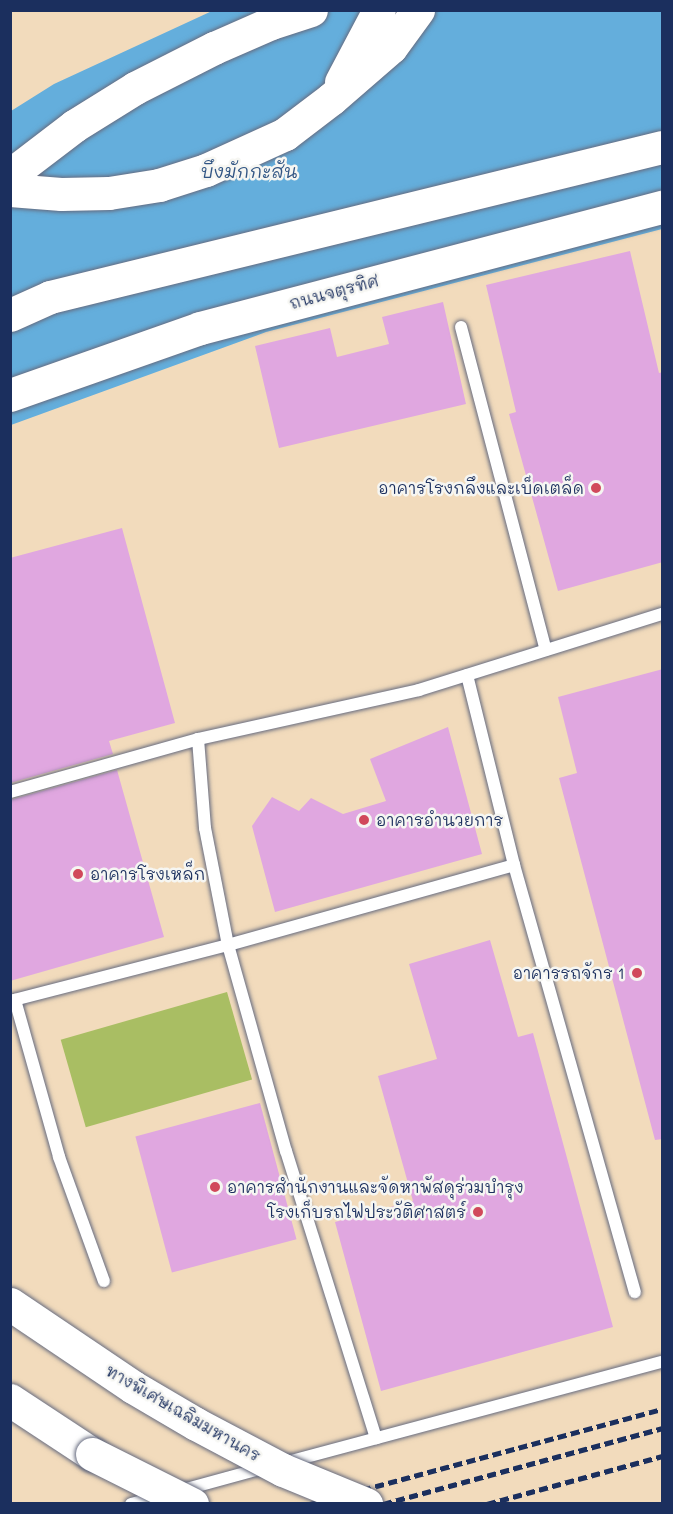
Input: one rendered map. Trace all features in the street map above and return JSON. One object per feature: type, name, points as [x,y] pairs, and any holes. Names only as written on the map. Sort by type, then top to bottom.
[{"type":"main road","points":[[10,175],[74,126],[135,88],[214,48],[271,23],[311,10]]},
{"type":"main road","points":[[331,99],[379,10]]},
{"type":"main road","points":[[10,190],[61,194],[109,193],[159,185],[206,171],[285,134],[331,99],[391,46],[418,10]]},
{"type":"main road","points":[[10,315],[50,297],[663,147]]},
{"type":"main road","name":"ถนนจตุรทิศ","points":[[10,395],[200,328],[663,207]]},
{"type":"main road","points":[[10,293],[50,297]]},
{"type":"main road","name":"ทางพิเศษเฉลิมมหานคร","points":[[10,1304],[133,1387],[196,1424],[283,1470],[366,1503]]},
{"type":"main road","points":[[10,1400],[92,1454],[192,1503]]},
{"type":"lane","points":[[461,327],[546,650]]},
{"type":"lane","points":[[10,792],[198,739],[419,690],[663,614]]},
{"type":"lane","points":[[467,675],[514,864],[635,1292]]},
{"type":"lane","points":[[198,739],[205,828],[228,945],[286,1151],[375,1438]]},
{"type":"lane","points":[[104,1281],[59,1157],[13,1001],[228,945],[514,864]]},
{"type":"lane","points":[[131,1503],[663,1362]]},
{"type":"green space","points":[[227,992],[252,1079],[86,1127],[61,1040]]},
{"type":"water","name":"บึงมักกะสัน","points":[[212,11],[662,11],[662,229],[266,332],[11,425],[11,111],[54,84]]},
{"type":"building","points":[[630,251],[659,373],[663,372],[663,562],[558,591],[509,414],[516,412],[486,285]]},
{"type":"building","points":[[443,302],[466,404],[279,448],[255,346],[330,328],[337,357],[389,344],[382,317]]},
{"type":"building","points":[[122,528],[175,723],[109,741],[113,754],[10,783],[10,558]]},
{"type":"building","name":"อาคารรถจักร 1","points":[[663,669],[663,1139],[655,1140],[559,778],[577,773],[558,697]]},
{"type":"building","name":"อาคารอำนวยการ","points":[[448,727],[482,854],[275,912],[252,826],[272,797],[299,811],[311,798],[343,814],[386,801],[370,759]]},
{"type":"building","name":"อาคารโรงเหล็ก","points":[[117,770],[164,937],[10,981],[10,800]]},
{"type":"building","name":"โรงเก็บรถไฟประวัติศาสตร์","points":[[490,940],[518,1037],[533,1033],[613,1327],[381,1391],[335,1222],[413,1201],[378,1076],[437,1059],[409,964]]},
{"type":"building","name":"อาคารสำนักงานและจัดหาพัสดุร่วมบำรุง","points":[[260,1103],[296,1239],[172,1273],[135,1136]]},
{"type":"railway","points":[[310,1504],[662,1409]]},
{"type":"railway","points":[[383,1504],[662,1428]]},
{"type":"railway","points":[[487,1504],[662,1456]]},
{"type":"place","name":"อาคารโรงกลึงและเบ็ดเตล็ด","points":[[596,488]]},
{"type":"place","name":"อาคารอำนวยการ","points":[[364,820]]},
{"type":"place","name":"อาคารโรงเหล็ก","points":[[78,874]]},
{"type":"place","name":"อาคารรถจักร 1","points":[[637,973]]},
{"type":"place","name":"อาคารสำนักงานและจัดหาพัสดุร่วมบำรุง","points":[[215,1187]]},
{"type":"place","name":"โรงเก็บรถไฟประวัติศาสตร์","points":[[478,1212]]}]
